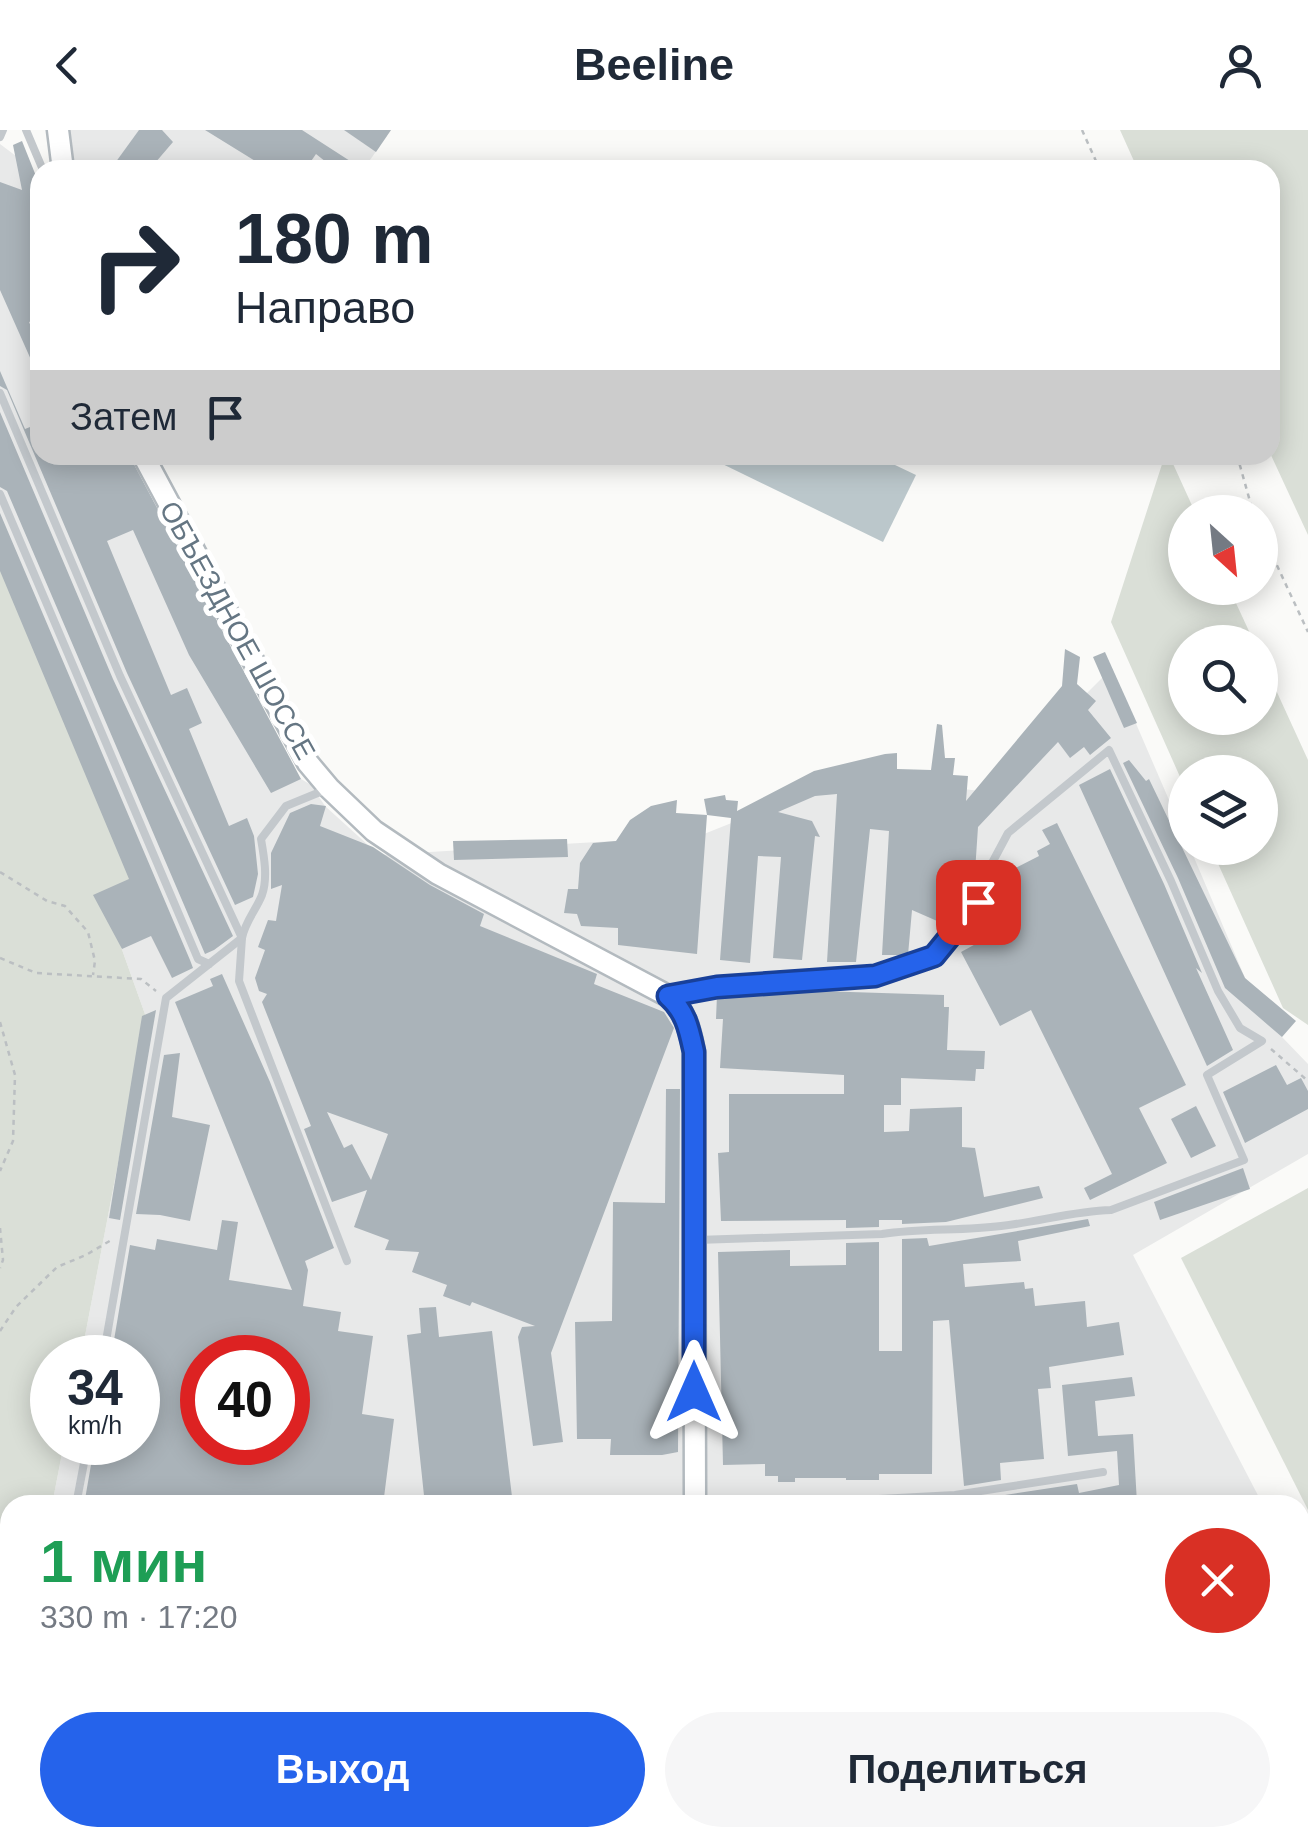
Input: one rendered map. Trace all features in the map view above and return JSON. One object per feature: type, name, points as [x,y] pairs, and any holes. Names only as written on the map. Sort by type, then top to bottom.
[{"type":"street","points":[[58,130],[62,160]]},
{"type":"street","name":"ОБЪЕЗДНОЕ ШОССЕ","points":[[148,465],[308,763],[329,788],[374,831],[438,874],[668,996]]},
{"type":"street","points":[[668,996],[682,1010],[694,1052],[695,1495]]},
{"type":"lane","points":[[26,130],[39,160]]},
{"type":"lane","points":[[0,393],[30,464]]},
{"type":"lane","points":[[31,465],[120,676],[242,938]]},
{"type":"lane","points":[[0,494],[198,960],[209,964]]},
{"type":"lane","points":[[668,996],[717,987],[875,976],[934,956],[978,902],[984,878],[1008,833],[1109,750],[1218,991],[1240,1028],[1262,1040],[1206,1075],[1244,1160],[1111,1210],[1000,1226],[694,1240]]},
{"type":"lane","points":[[329,788],[286,806],[260,839],[265,861],[263,893],[244,928],[239,981],[347,1261]]},
{"type":"lane","points":[[107,1335],[166,998],[242,938]]},
{"type":"lane","points":[[78,1495],[84,1465]]},
{"type":"lane","points":[[955,1495],[1103,1472]]},
{"type":"path","points":[[1082,130],[1096,160]]},
{"type":"path","points":[[1239,465],[1249,495]]},
{"type":"path","points":[[1278,568],[1308,632]]},
{"type":"path","points":[[0,872],[47,902],[65,906],[88,932],[95,960],[93,975]]},
{"type":"path","points":[[0,958],[36,973],[142,979],[166,998]]},
{"type":"path","points":[[0,1022],[15,1074],[13,1141],[0,1171]]},
{"type":"path","points":[[1262,1040],[1308,1081]]},
{"type":"path","points":[[0,1228],[0,1268]]},
{"type":"path","points":[[0,1331],[16,1307],[57,1267],[126,1232]]},
{"type":"shaded area","points":[[69,130],[391,130],[370,160],[74,160]]},
{"type":"shaded area","points":[[1120,130],[1308,130],[1308,535],[1276,465],[1280,465],[1280,160],[1134,160]]},
{"type":"shaded area","points":[[0,144],[24,162],[30,175],[30,465],[129,465],[288,771],[311,785],[325,806],[379,855],[699,836],[851,775],[988,792],[1112,668],[1168,798],[1168,865],[1197,865],[1254,999],[1308,1064],[1308,1154],[1133,1255],[1258,1495],[54,1495],[60,1465],[160,1465],[160,1335],[85,1335],[146,1017],[0,569]]},
{"type":"shaded area","points":[[725,465],[895,465],[916,475],[883,542]]},
{"type":"shaded area","points":[[1162,465],[1174,465],[1187,495],[1168,495],[1168,605],[1237,605],[1246,625],[1168,625],[1168,735],[1278,735],[1278,694],[1308,760],[1308,1025],[1283,1008],[1219,865],[1278,865],[1278,755],[1170,755],[1111,622]]},
{"type":"shaded area","points":[[0,569],[132,868],[115,930],[146,1017],[85,1335],[30,1335],[30,1465],[60,1465],[54,1495],[0,1495]]},
{"type":"shaded area","points":[[1308,1188],[1308,1495],[1300,1495],[1181,1258]]},
{"type":"building","points":[[139,130],[162,130],[173,142],[158,160],[117,160]]},
{"type":"building","points":[[205,130],[302,130],[348,160],[324,160],[316,154],[312,160],[254,160]]},
{"type":"building","points":[[344,130],[391,130],[376,152]]},
{"type":"building","points":[[22,141],[30,161],[30,358],[0,290],[0,182],[22,190],[13,145]]},
{"type":"building","points":[[0,371],[25,429],[30,427],[30,444],[7,390],[0,386]]},
{"type":"building","points":[[0,412],[113,679],[233,936],[205,954],[7,491],[0,487]]},
{"type":"building","points":[[39,465],[134,465],[301,779],[271,793],[189,655],[133,530],[107,541],[171,695],[187,688],[202,723],[189,729],[229,826],[247,818],[254,836],[258,874],[253,897],[235,905],[127,673]]},
{"type":"building","points":[[0,513],[193,968],[172,978],[151,936],[122,949],[93,895],[129,879],[0,571]]},
{"type":"building","points":[[1065,649],[1080,657],[1077,684],[1096,701],[1088,710],[1111,738],[1090,755],[1084,747],[1070,758],[1058,742],[978,827],[975,872],[965,875],[944,924],[912,910],[908,955],[882,955],[889,831],[870,829],[856,962],[827,962],[837,794],[815,796],[778,812],[812,821],[820,837],[815,836],[802,960],[773,958],[781,857],[758,856],[750,963],[720,960],[731,818],[707,815],[704,799],[725,795],[726,800],[738,801],[737,811],[814,771],[885,754],[897,753],[897,769],[931,770],[937,724],[942,725],[945,758],[955,758],[953,775],[968,776],[966,801],[1062,686]]},
{"type":"building","points":[[1105,652],[1137,723],[1124,728],[1093,657]]},
{"type":"building","points":[[1129,760],[1146,781],[1149,779],[1168,818],[1168,857],[1123,763]]},
{"type":"building","points":[[1110,769],[1164,884],[1233,1050],[1207,1066],[1079,785]]},
{"type":"building","points":[[677,800],[676,813],[707,815],[697,954],[618,945],[618,928],[581,926],[577,914],[564,913],[568,889],[578,889],[580,863],[593,843],[616,841],[630,820],[651,806]]},
{"type":"building","points":[[311,804],[326,806],[320,826],[373,847],[430,885],[484,914],[480,926],[597,974],[594,984],[664,1012],[674,1028],[551,1353],[563,1442],[533,1446],[518,1337],[522,1327],[535,1326],[472,1302],[470,1306],[443,1296],[447,1285],[412,1272],[419,1252],[385,1250],[389,1240],[354,1227],[367,1190],[332,1202],[304,1129],[311,1126],[262,1002],[267,994],[259,991],[255,978],[265,950],[258,947],[268,920],[276,921],[282,885],[271,889],[271,853],[290,813]],"holes":[[[327,1112],[388,1134],[371,1180],[352,1144],[344,1148]]]},
{"type":"building","points":[[1057,823],[1186,1085],[1139,1108],[1167,1163],[1090,1200],[1084,1188],[1112,1174],[1031,1010],[1000,1026],[961,952],[994,934],[982,910],[987,897],[1008,887],[1002,875],[1039,856],[1037,851],[1050,844],[1042,830]]},
{"type":"building","points":[[567,839],[568,857],[454,860],[453,841]]},
{"type":"building","points":[[1172,865],[1190,865],[1245,978],[1296,1021],[1282,1037],[1225,988]]},
{"type":"building","points":[[222,974],[270,1082],[334,1248],[305,1261],[308,1270],[303,1306],[341,1312],[338,1331],[373,1336],[362,1414],[394,1419],[384,1495],[86,1495],[91,1465],[160,1465],[160,1335],[115,1335],[130,1245],[155,1250],[157,1239],[217,1250],[222,1220],[238,1222],[229,1280],[292,1290],[175,1002],[213,986],[210,979]]},
{"type":"building","points":[[788,990],[944,995],[944,1007],[949,1007],[947,1050],[985,1051],[984,1069],[976,1069],[975,1081],[901,1078],[901,1105],[884,1105],[884,1132],[909,1131],[910,1109],[962,1107],[962,1147],[975,1148],[984,1197],[1039,1186],[1043,1198],[946,1222],[902,1224],[902,1220],[879,1220],[879,1227],[846,1228],[846,1220],[721,1221],[718,1153],[729,1152],[729,1094],[844,1094],[844,1075],[720,1068],[723,1019],[716,1019],[717,995]]},
{"type":"building","points":[[156,1010],[120,1220],[109,1218],[142,1016]]},
{"type":"building","points":[[180,1053],[172,1117],[210,1125],[190,1221],[136,1214],[164,1055]]},
{"type":"building","points":[[1276,1065],[1287,1085],[1301,1078],[1308,1091],[1308,1109],[1245,1143],[1223,1092]]},
{"type":"building","points":[[666,1089],[680,1089],[678,1452],[610,1455],[611,1439],[577,1439],[575,1322],[612,1321],[613,1202],[665,1203]]},
{"type":"building","points":[[1196,1106],[1216,1146],[1191,1158],[1171,1119]]},
{"type":"building","points":[[1243,1168],[1250,1189],[1160,1220],[1154,1202]]},
{"type":"building","points":[[1088,1219],[1090,1226],[1018,1241],[1021,1261],[963,1264],[965,1287],[1024,1282],[1025,1289],[1033,1288],[1035,1306],[1085,1301],[1087,1327],[1119,1322],[1124,1355],[1049,1367],[1051,1388],[1038,1389],[1044,1459],[1000,1463],[1001,1480],[964,1486],[949,1320],[933,1321],[932,1474],[879,1474],[879,1480],[795,1478],[795,1482],[778,1482],[778,1476],[765,1476],[765,1464],[723,1465],[718,1252],[790,1250],[790,1266],[846,1265],[846,1243],[879,1242],[879,1351],[902,1351],[902,1239],[927,1238],[929,1246]]},
{"type":"building","points":[[436,1307],[439,1337],[492,1331],[512,1495],[424,1495],[407,1335],[421,1333],[419,1308]]},
{"type":"building","points":[[1132,1377],[1135,1396],[1095,1401],[1098,1436],[1133,1434],[1137,1495],[1005,1495],[1077,1484],[1079,1493],[1119,1485],[1117,1451],[1068,1456],[1062,1385]]},
{"type":"route","points":[[694,1392],[694,1052],[682,1010],[668,996],[717,987],[875,976],[934,956],[978,902]]}]
